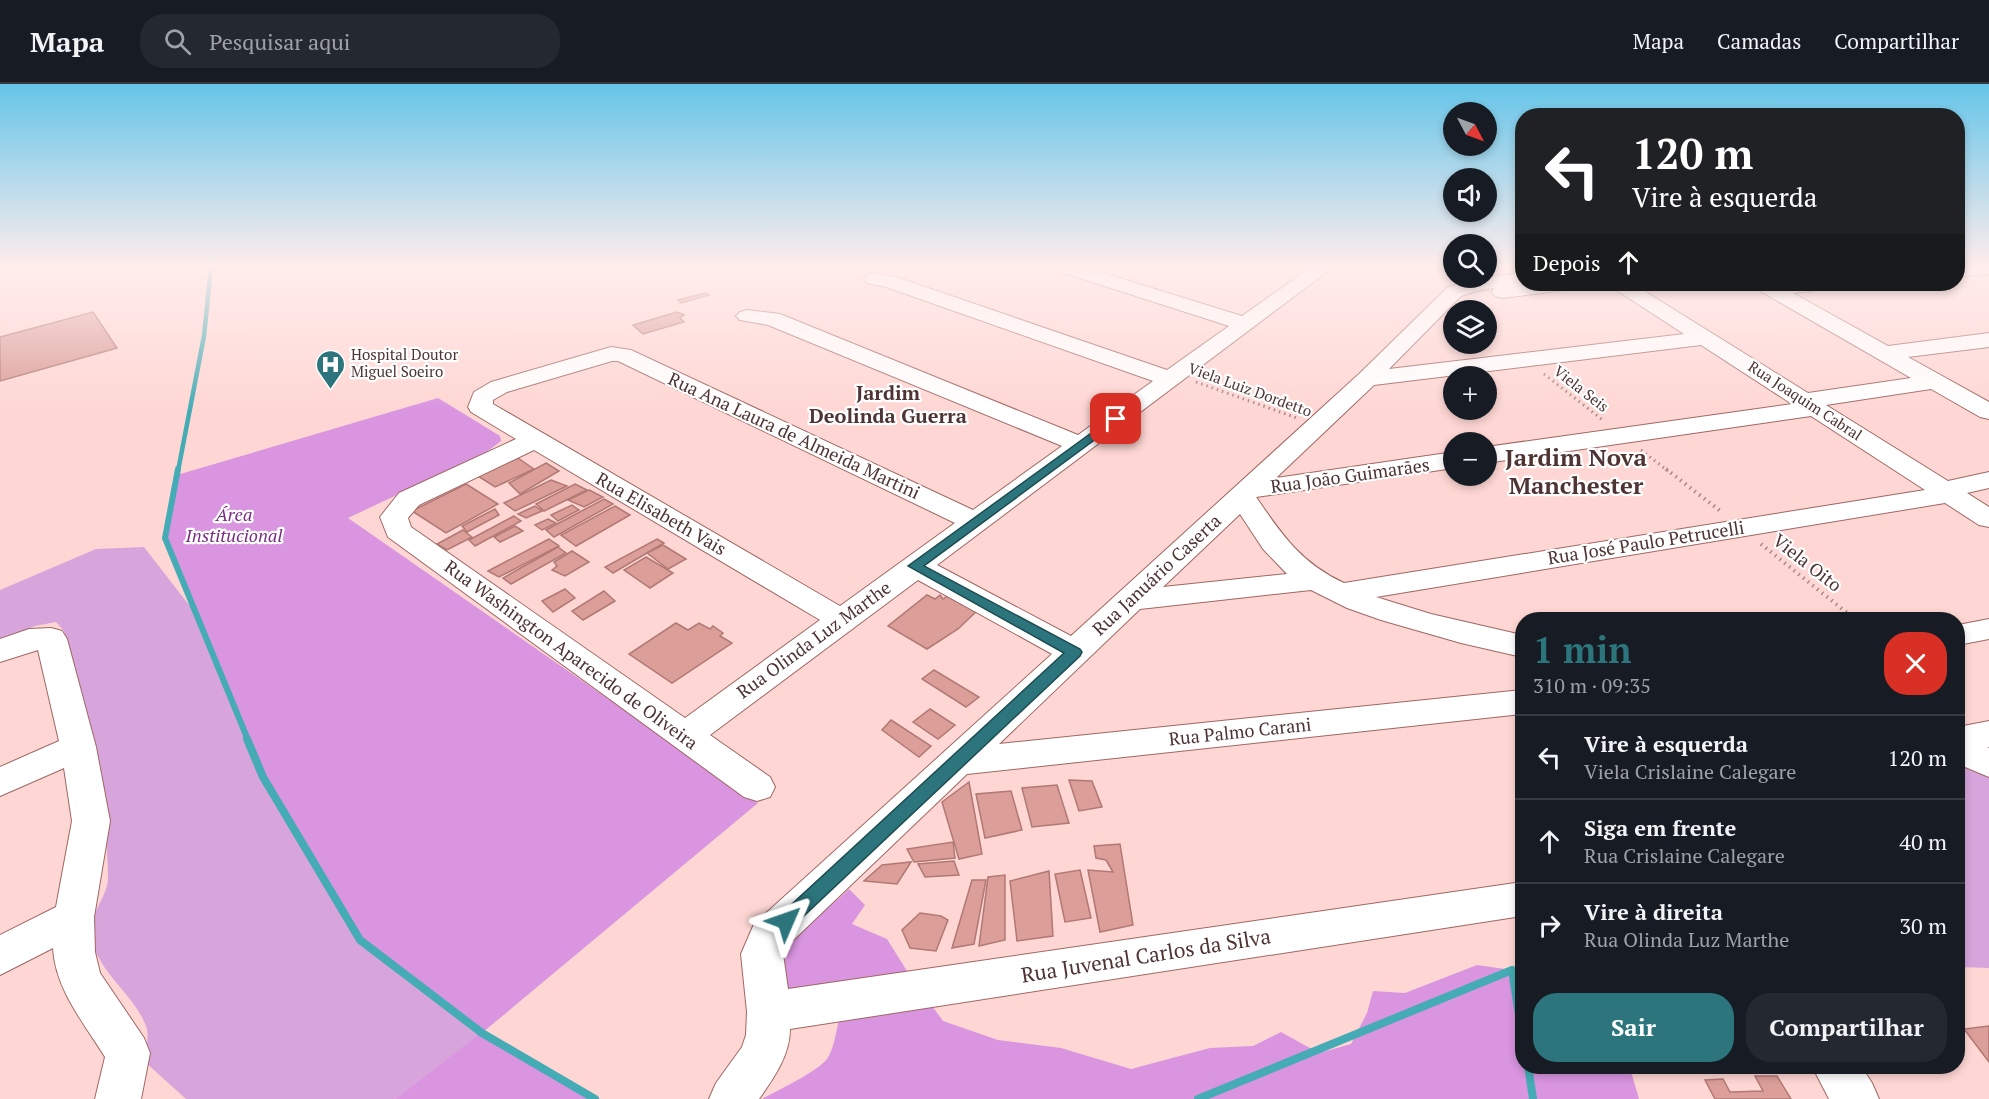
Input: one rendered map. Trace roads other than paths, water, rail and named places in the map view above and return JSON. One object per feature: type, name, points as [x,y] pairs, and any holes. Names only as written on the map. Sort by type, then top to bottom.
[{"type":"street","points":[[749,315],[772,319],[1081,445]]},
{"type":"street","points":[[991,315],[1173,377]]},
{"type":"street","points":[[1218,315],[1245,324]]},
{"type":"street","name":"Rua Olinda Luz Marthe","points":[[684,736],[1255,315]]},
{"type":"street","name":"Rua Januário Caserta","points":[[769,1012],[762,954],[769,937],[1432,315]]},
{"type":"street","name":"Rua Joaquim Cabral","points":[[1669,315],[1989,519]]},
{"type":"street","points":[[1818,315],[1989,412]]},
{"type":"street","points":[[1367,379],[1705,338]]},
{"type":"street","points":[[1884,353],[1989,340]]},
{"type":"street","name":"Rua Ana Laura de Almeida Martini","points":[[480,407],[482,397],[499,387],[611,354],[623,355],[975,522]]},
{"type":"street","points":[[1497,453],[1811,405],[1935,381]]},
{"type":"street","name":"Rua Elisabeth Vais","points":[[480,407],[842,620]]},
{"type":"street","name":"Rua Washington Aparecido de Oliveira","points":[[534,440],[409,500],[394,517],[398,531],[757,788]]},
{"type":"street","name":"Rua João Guimarães","points":[[1244,493],[1443,462]]},
{"type":"street","name":"Rua José Paulo Petrucelli","points":[[1130,600],[1329,586],[1741,528],[1947,492],[1989,480]]},
{"type":"street","points":[[1244,493],[1278,550],[1329,586],[1374,607],[1460,632],[1515,644]]},
{"type":"street","points":[[915,566],[1074,652]]},
{"type":"street","points":[[1965,634],[1989,629]]},
{"type":"street","points":[[0,651],[28,640],[51,639],[78,747],[91,821],[74,917],[74,952],[80,980],[128,1053],[118,1099]]},
{"type":"street","name":"Rua Palmo Carani","points":[[957,762],[1515,703]]},
{"type":"street","points":[[1969,742],[1989,763]]},
{"type":"street","points":[[0,782],[78,747]]},
{"type":"street","name":"Rua Juvenal Carlos da Silva","points":[[769,1012],[1515,900]]},
{"type":"street","points":[[0,956],[74,917]]},
{"type":"street","points":[[739,1090],[761,1058],[768,1035],[769,1012]]},
{"type":"street","points":[[1839,1074],[1856,1099]]},
{"type":"waterway","points":[[178,471],[206,315]]},
{"type":"waterway","points":[[178,469],[165,538],[248,740]]},
{"type":"waterway","points":[[247,739],[263,777],[360,940],[482,1033],[595,1099]]},
{"type":"waterway","points":[[1198,1099],[1512,970],[1515,989]]},
{"type":"waterway","points":[[1529,1074],[1533,1099]]},
{"type":"place","name":"Hospital Doutor Miguel Soeiro","points":[[330,390]]},
{"type":"district","name":"Jardim Deolinda Guerra","points":[[888,404]]},
{"type":"district","name":"Jardim Nova Manchester","points":[[1576,472]]},
{"type":"park label","name":"Área Institucional","points":[[234,525]]}]
